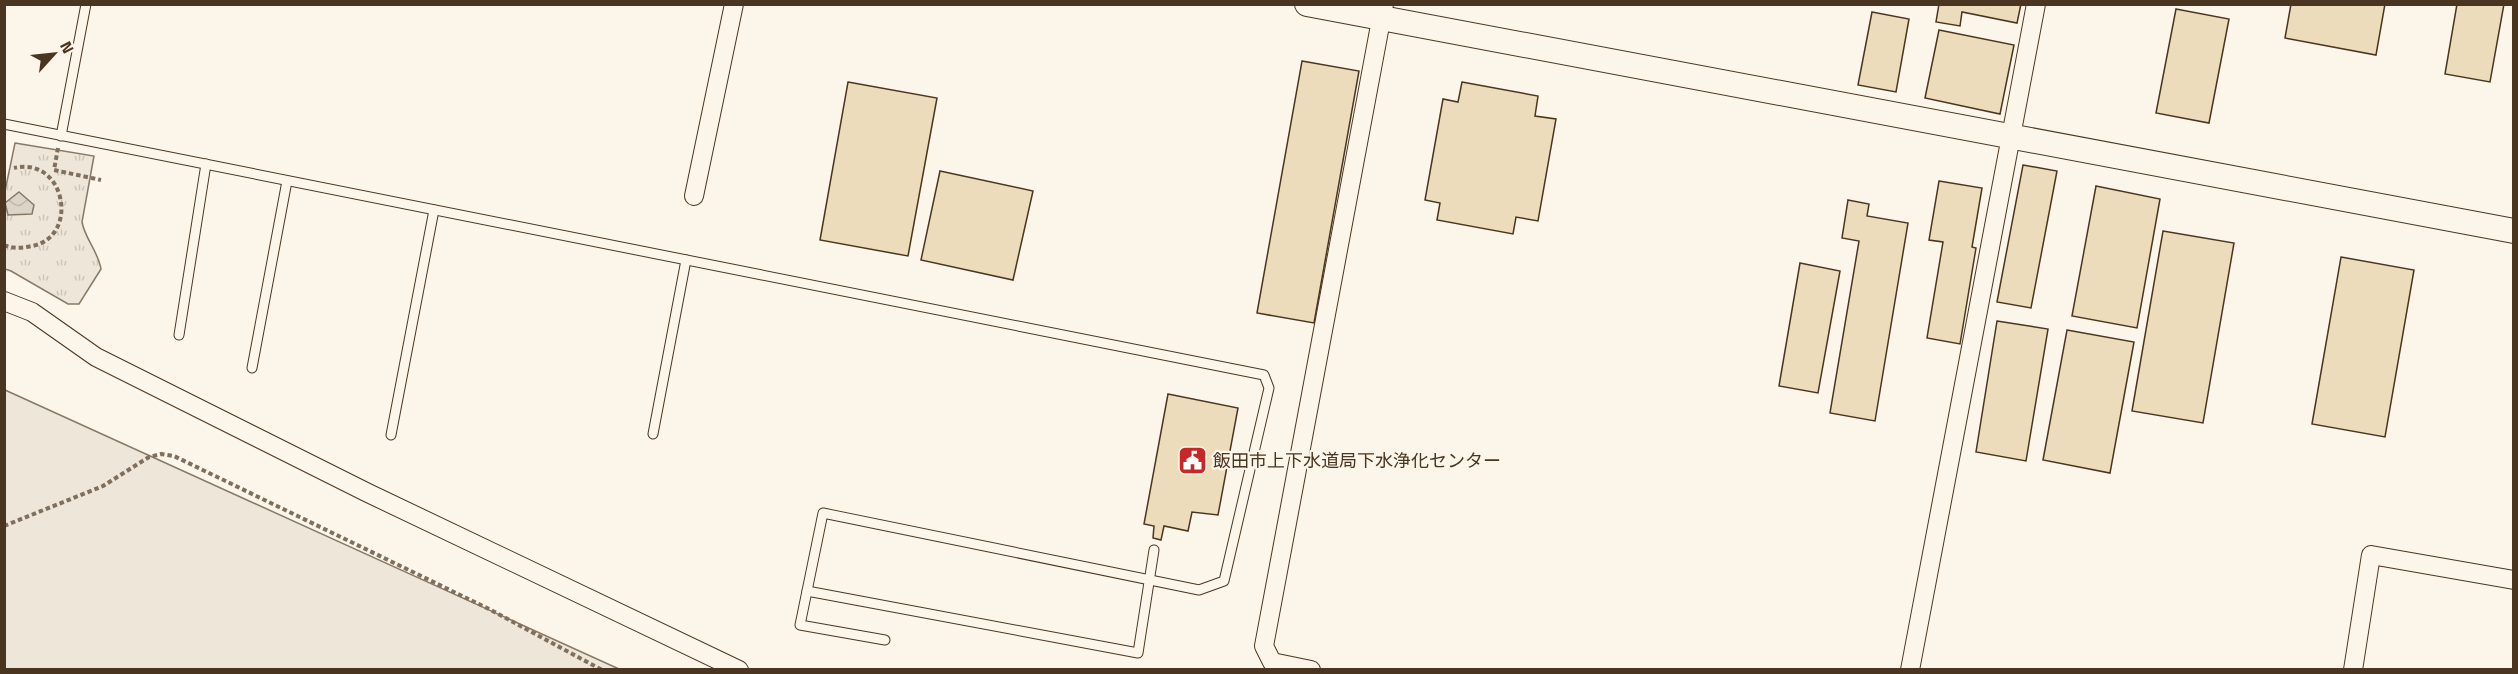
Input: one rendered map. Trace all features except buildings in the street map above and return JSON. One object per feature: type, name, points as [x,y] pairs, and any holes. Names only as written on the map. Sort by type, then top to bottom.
[{"type":"street","points":[[694,196],[734,4]]},
{"type":"street","points":[[1307,4],[1382,11],[2011,138],[2514,231]]},
{"type":"street","points":[[1910,669],[2036,4]]},
{"type":"street","points":[[1311,669],[1272,662],[1264,646],[1382,11]]},
{"type":"street","points":[[4,301],[32,312],[96,357],[368,492],[739,669]]},
{"type":"street","points":[[2353,669],[2371,555],[2514,580]]},
{"type":"lane","points":[[61,136],[86,4]]},
{"type":"lane","points":[[4,124],[1264,375],[1269,388],[1224,581],[1199,590],[823,513],[800,625],[885,640]]},
{"type":"lane","points":[[179,335],[207,164]]},
{"type":"lane","points":[[252,368],[287,181]]},
{"type":"lane","points":[[391,435],[434,210]]},
{"type":"lane","points":[[653,434],[686,260]]},
{"type":"lane","points":[[807,591],[1138,653],[1154,550]]},
{"type":"path","points":[[52,180],[61,136]]},
{"type":"path","points":[[4,245],[22,248],[38,245],[51,237],[57,227],[63,205],[58,187],[52,180],[36,168],[24,166],[14,168]]},
{"type":"path","points":[[54,170],[101,180]]},
{"type":"path","points":[[4,526],[103,486],[149,457],[161,454],[174,456],[467,598],[602,669]]},
{"type":"green space","points":[[15,143],[94,156],[82,222],[101,269],[79,304],[68,304],[5,269],[5,191]]},
{"type":"green space","points":[[5,390],[619,669],[5,669]]},
{"type":"water","points":[[19,192],[34,205],[32,214],[8,215],[5,203]]},
{"type":"place","name":"飯田市上下水道局下水浄化センター","points":[[1192,460]]}]
